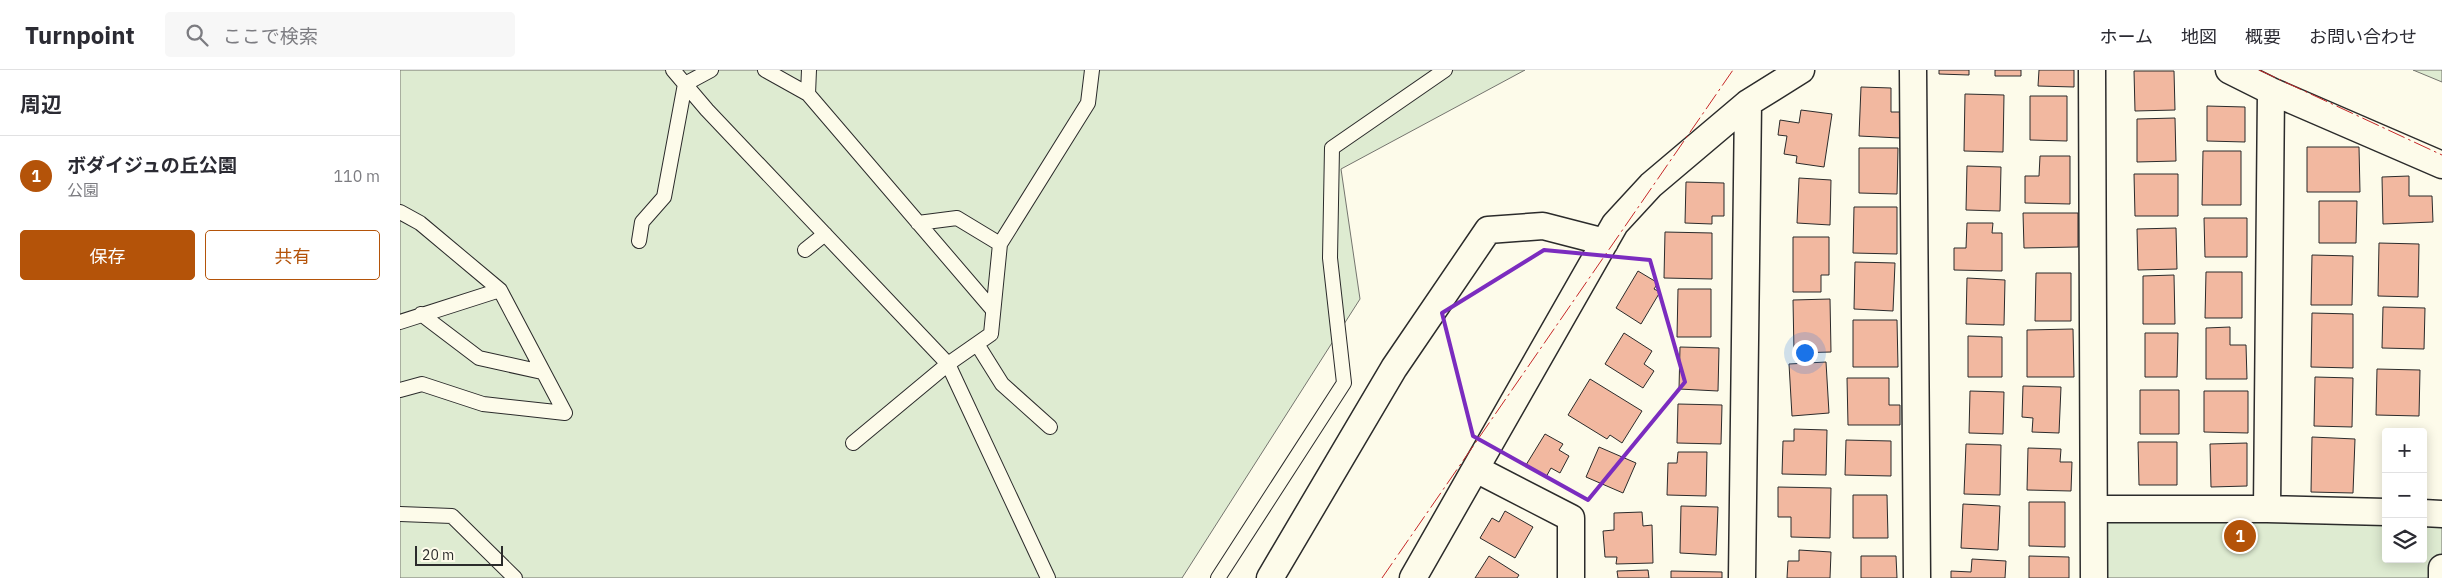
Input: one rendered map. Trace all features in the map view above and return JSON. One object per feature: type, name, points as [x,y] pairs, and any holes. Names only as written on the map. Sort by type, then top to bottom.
[{"type":"street","points":[[1413,578],[1615,224],[1651,185],[1748,104],[1801,70]]},
{"type":"street","points":[[1912,70],[1917,578]]},
{"type":"street","points":[[2092,70],[2094,578]]},
{"type":"street","points":[[2229,70],[2271,91],[2442,165]]},
{"type":"street","points":[[2267,508],[2271,91]]},
{"type":"street","points":[[1742,578],[1748,104]]},
{"type":"street","points":[[1270,578],[1394,368],[1488,230],[1543,226],[1605,242]]},
{"type":"street","points":[[1476,469],[1571,518],[1571,578]]},
{"type":"street","points":[[2094,509],[2267,508],[2382,512]]},
{"type":"street","points":[[2427,513],[2442,514]]},
{"type":"street","points":[[2442,568],[2442,578]]},
{"type":"lane","points":[[673,70],[684,84],[948,364],[1048,578]]},
{"type":"lane","points":[[684,84],[711,70]]},
{"type":"lane","points":[[765,70],[808,94],[993,310]]},
{"type":"lane","points":[[808,94],[809,70]]},
{"type":"lane","points":[[853,443],[948,364],[991,334],[1000,244],[1088,103],[1092,70]]},
{"type":"lane","points":[[1218,578],[1344,383],[1330,258],[1332,148],[1445,70]]},
{"type":"lane","points":[[639,241],[642,222],[664,197],[684,84]]},
{"type":"lane","points":[[400,212],[420,223],[500,290],[565,413],[483,404],[422,384],[400,390]]},
{"type":"lane","points":[[918,222],[956,218],[1000,244]]},
{"type":"lane","points":[[805,250],[825,234]]},
{"type":"lane","points":[[400,322],[500,290]]},
{"type":"lane","points":[[421,314],[479,358],[542,372]]},
{"type":"lane","points":[[977,344],[1002,384],[1050,427]]},
{"type":"lane","points":[[400,514],[452,516],[515,578]]},
{"type":"highlighted area","points":[[1544,250],[1650,260],[1685,382],[1588,500],[1473,436],[1442,313]]},
{"type":"green space","points":[[400,70],[1525,70],[1341,169],[1360,299],[1182,578],[400,578]]},
{"type":"green space","points":[[2413,70],[2442,70],[2442,82]]},
{"type":"green space","points":[[2094,509],[2382,512],[2382,563],[2427,563],[2427,513],[2442,514],[2442,578],[2094,578]]},
{"type":"building","points":[[1939,70],[1969,70],[1969,75],[1939,74]]},
{"type":"building","points":[[1995,70],[2021,70],[2021,76],[1995,76]]},
{"type":"building","points":[[2039,70],[2074,70],[2074,87],[2038,86]]},
{"type":"building","points":[[2134,71],[2174,71],[2175,110],[2135,111]]},
{"type":"building","points":[[1861,87],[1891,88],[1891,112],[1901,112],[1900,138],[1859,136]]},
{"type":"building","points":[[1965,94],[2004,95],[2003,152],[1964,151]]},
{"type":"building","points":[[2030,96],[2067,96],[2067,141],[2030,140]]},
{"type":"building","points":[[2207,106],[2245,107],[2245,142],[2207,141]]},
{"type":"building","points":[[1801,110],[1832,114],[1824,167],[1796,163],[1797,156],[1784,154],[1787,136],[1778,135],[1780,120],[1799,123]]},
{"type":"building","points":[[2175,118],[2176,161],[2137,162],[2137,119]]},
{"type":"building","points":[[2307,147],[2359,147],[2360,192],[2307,192]]},
{"type":"building","points":[[1859,148],[1898,148],[1897,194],[1859,193]]},
{"type":"building","points":[[2203,151],[2241,151],[2241,205],[2202,205]]},
{"type":"building","points":[[2040,156],[2070,156],[2070,204],[2025,203],[2025,176],[2039,176]]},
{"type":"building","points":[[1967,166],[2001,167],[2000,211],[1966,210]]},
{"type":"building","points":[[2134,174],[2178,174],[2178,216],[2135,216]]},
{"type":"building","points":[[2409,176],[2409,196],[2432,196],[2433,222],[2383,224],[2382,177]]},
{"type":"building","points":[[1799,178],[1831,180],[1830,225],[1797,223]]},
{"type":"building","points":[[1686,182],[1724,183],[1724,216],[1712,216],[1712,224],[1685,223]]},
{"type":"building","points":[[2319,201],[2357,201],[2356,243],[2319,243]]},
{"type":"building","points":[[1854,207],[1897,207],[1897,254],[1853,253]]},
{"type":"building","points":[[2023,213],[2078,213],[2078,247],[2024,248]]},
{"type":"building","points":[[2204,218],[2247,218],[2247,257],[2205,257]]},
{"type":"building","points":[[1967,223],[1993,223],[1992,233],[2002,233],[2002,271],[1954,270],[1954,248],[1966,248]]},
{"type":"building","points":[[2176,228],[2177,269],[2138,270],[2137,229]]},
{"type":"building","points":[[1665,232],[1712,233],[1712,279],[1664,278]]},
{"type":"building","points":[[1793,237],[1829,237],[1829,275],[1821,275],[1821,292],[1793,292]]},
{"type":"building","points":[[2379,243],[2419,244],[2418,297],[2378,296]]},
{"type":"building","points":[[2312,255],[2353,256],[2352,305],[2311,305]]},
{"type":"building","points":[[1855,262],[1895,263],[1893,311],[1854,309]]},
{"type":"building","points":[[1638,271],[1658,283],[1654,289],[1660,292],[1641,324],[1616,308]]},
{"type":"building","points":[[2206,272],[2242,272],[2242,318],[2205,318]]},
{"type":"building","points":[[2036,273],[2071,273],[2071,321],[2035,321]]},
{"type":"building","points":[[2174,275],[2175,324],[2143,324],[2143,276]]},
{"type":"building","points":[[1967,278],[2005,280],[2004,325],[1966,324]]},
{"type":"building","points":[[1678,289],[1711,289],[1711,337],[1677,337]]},
{"type":"building","points":[[1830,299],[1831,352],[1794,353],[1793,300]]},
{"type":"building","points":[[2383,307],[2425,308],[2424,349],[2382,348]]},
{"type":"building","points":[[2312,313],[2353,314],[2353,368],[2311,367]]},
{"type":"building","points":[[1853,320],[1897,320],[1898,367],[1853,367]]},
{"type":"building","points":[[2230,327],[2230,345],[2246,345],[2247,379],[2206,379],[2206,328]]},
{"type":"building","points":[[2073,329],[2074,377],[2027,377],[2027,330]]},
{"type":"building","points":[[1624,333],[1652,351],[1644,364],[1654,371],[1643,388],[1605,364]]},
{"type":"building","points":[[2145,333],[2178,333],[2177,377],[2145,377]]},
{"type":"building","points":[[1968,336],[2002,337],[2002,377],[1968,377]]},
{"type":"building","points":[[1680,347],[1719,348],[1718,391],[1679,389]]},
{"type":"building","points":[[1826,362],[1829,413],[1792,416],[1789,364]]},
{"type":"building","points":[[2377,369],[2420,370],[2419,416],[2376,415]]},
{"type":"building","points":[[2315,377],[2353,378],[2352,427],[2314,426]]},
{"type":"building","points":[[1847,378],[1889,378],[1889,405],[1900,405],[1900,425],[1848,425]]},
{"type":"building","points":[[1590,379],[1642,411],[1622,443],[1610,435],[1607,439],[1568,415]]},
{"type":"building","points":[[2023,386],[2061,387],[2059,433],[2032,432],[2033,418],[2022,417]]},
{"type":"building","points":[[2140,390],[2179,390],[2179,434],[2140,434]]},
{"type":"building","points":[[1970,391],[2004,392],[2003,434],[1969,433]]},
{"type":"building","points":[[2204,391],[2248,391],[2248,433],[2204,432]]},
{"type":"building","points":[[1678,404],[1722,405],[1721,444],[1677,443]]},
{"type":"building","points":[[1794,429],[1827,430],[1826,475],[1782,474],[1783,441],[1794,441]]},
{"type":"building","points":[[1545,434],[1563,444],[1559,450],[1569,456],[1560,473],[1551,468],[1546,477],[1526,465]]},
{"type":"building","points":[[2312,437],[2355,439],[2353,493],[2311,492]]},
{"type":"building","points":[[1846,440],[1891,441],[1891,476],[1845,475]]},
{"type":"building","points":[[2138,442],[2177,442],[2177,485],[2139,485]]},
{"type":"building","points":[[2247,443],[2247,486],[2211,487],[2210,444]]},
{"type":"building","points":[[1966,444],[2001,445],[2000,495],[1964,494]]},
{"type":"building","points":[[1599,447],[1636,463],[1623,493],[1586,477]]},
{"type":"building","points":[[2028,448],[2061,449],[2060,462],[2072,462],[2071,491],[2027,490]]},
{"type":"building","points":[[1678,452],[1707,452],[1706,496],[1667,495],[1668,463],[1677,463]]},
{"type":"building","points":[[1778,487],[1831,488],[1830,538],[1791,537],[1791,517],[1778,517]]},
{"type":"building","points":[[1853,495],[1887,495],[1888,538],[1853,538]]},
{"type":"building","points":[[2029,502],[2065,502],[2065,547],[2029,546]]},
{"type":"building","points":[[1963,504],[2000,506],[1998,550],[1961,548]]},
{"type":"building","points":[[1681,506],[1718,507],[1716,555],[1680,553]]},
{"type":"building","points":[[1505,511],[1533,527],[1515,558],[1480,538],[1492,518],[1499,522]]},
{"type":"building","points":[[1642,512],[1643,526],[1652,525],[1653,563],[1616,564],[1617,557],[1605,557],[1603,531],[1614,530],[1614,513]]},
{"type":"building","points":[[1799,550],[1831,552],[1830,578],[1787,578],[1788,561],[1799,561]]},
{"type":"building","points":[[1489,556],[1519,575],[1517,578],[1475,578]]},
{"type":"building","points":[[1861,556],[1896,556],[1897,578],[1861,578]]},
{"type":"building","points":[[2029,556],[2069,557],[2069,578],[2029,578]]},
{"type":"building","points":[[1972,559],[2006,561],[2005,578],[1951,578],[1951,571],[1971,572]]},
{"type":"building","points":[[1648,570],[1649,578],[1618,578],[1617,571]]},
{"type":"building","points":[[1671,571],[1722,572],[1722,578],[1671,578]]},
{"type":"power","points":[[1382,578],[1733,70]]},
{"type":"power","points":[[2259,70],[2442,155]]},
{"type":"place","name":"ボダイジュの丘公園","points":[[2240,536]]}]
